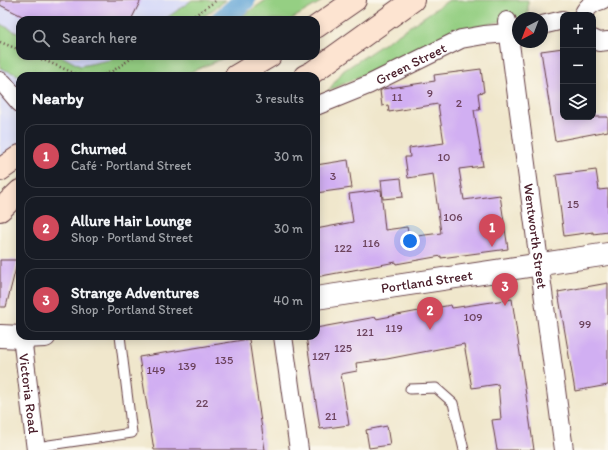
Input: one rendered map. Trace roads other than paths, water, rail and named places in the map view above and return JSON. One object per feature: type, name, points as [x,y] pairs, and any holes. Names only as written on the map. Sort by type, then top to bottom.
[{"type":"main road","points":[[320,24],[355,0]]},
{"type":"main road","points":[[313,72],[413,0]]},
{"type":"main road","points":[[243,72],[263,60]]},
{"type":"main road","points":[[0,170],[16,159]]},
{"type":"main road","points":[[0,210],[16,195]]},
{"type":"street","points":[[584,12],[596,1],[608,1]]},
{"type":"street","points":[[548,24],[560,21]]},
{"type":"street","name":"Green Street","points":[[320,104],[368,85],[461,39],[511,28]]},
{"type":"street","name":"Wentworth Street","points":[[511,28],[539,264],[564,450]]},
{"type":"street","points":[[596,40],[599,42],[608,41]]},
{"type":"street","points":[[0,81],[16,98]]},
{"type":"street","name":"Portland Street","points":[[320,297],[608,254]]},
{"type":"street","points":[[0,336],[16,337]]},
{"type":"street","name":"Victoria Road","points":[[22,340],[36,449]]},
{"type":"street","points":[[284,340],[299,450]]},
{"type":"lane","points":[[36,449],[49,445],[132,433],[120,340]]},
{"type":"lane","points":[[410,390],[436,388],[453,403],[464,450]]},
{"type":"waterway","points":[[226,16],[245,0]]},
{"type":"place","name":"Churned","points":[[492,247]]},
{"type":"place","name":"Strange Adventures","points":[[505,306]]},
{"type":"place","name":"Allure Hair Lounge","points":[[430,330]]}]
